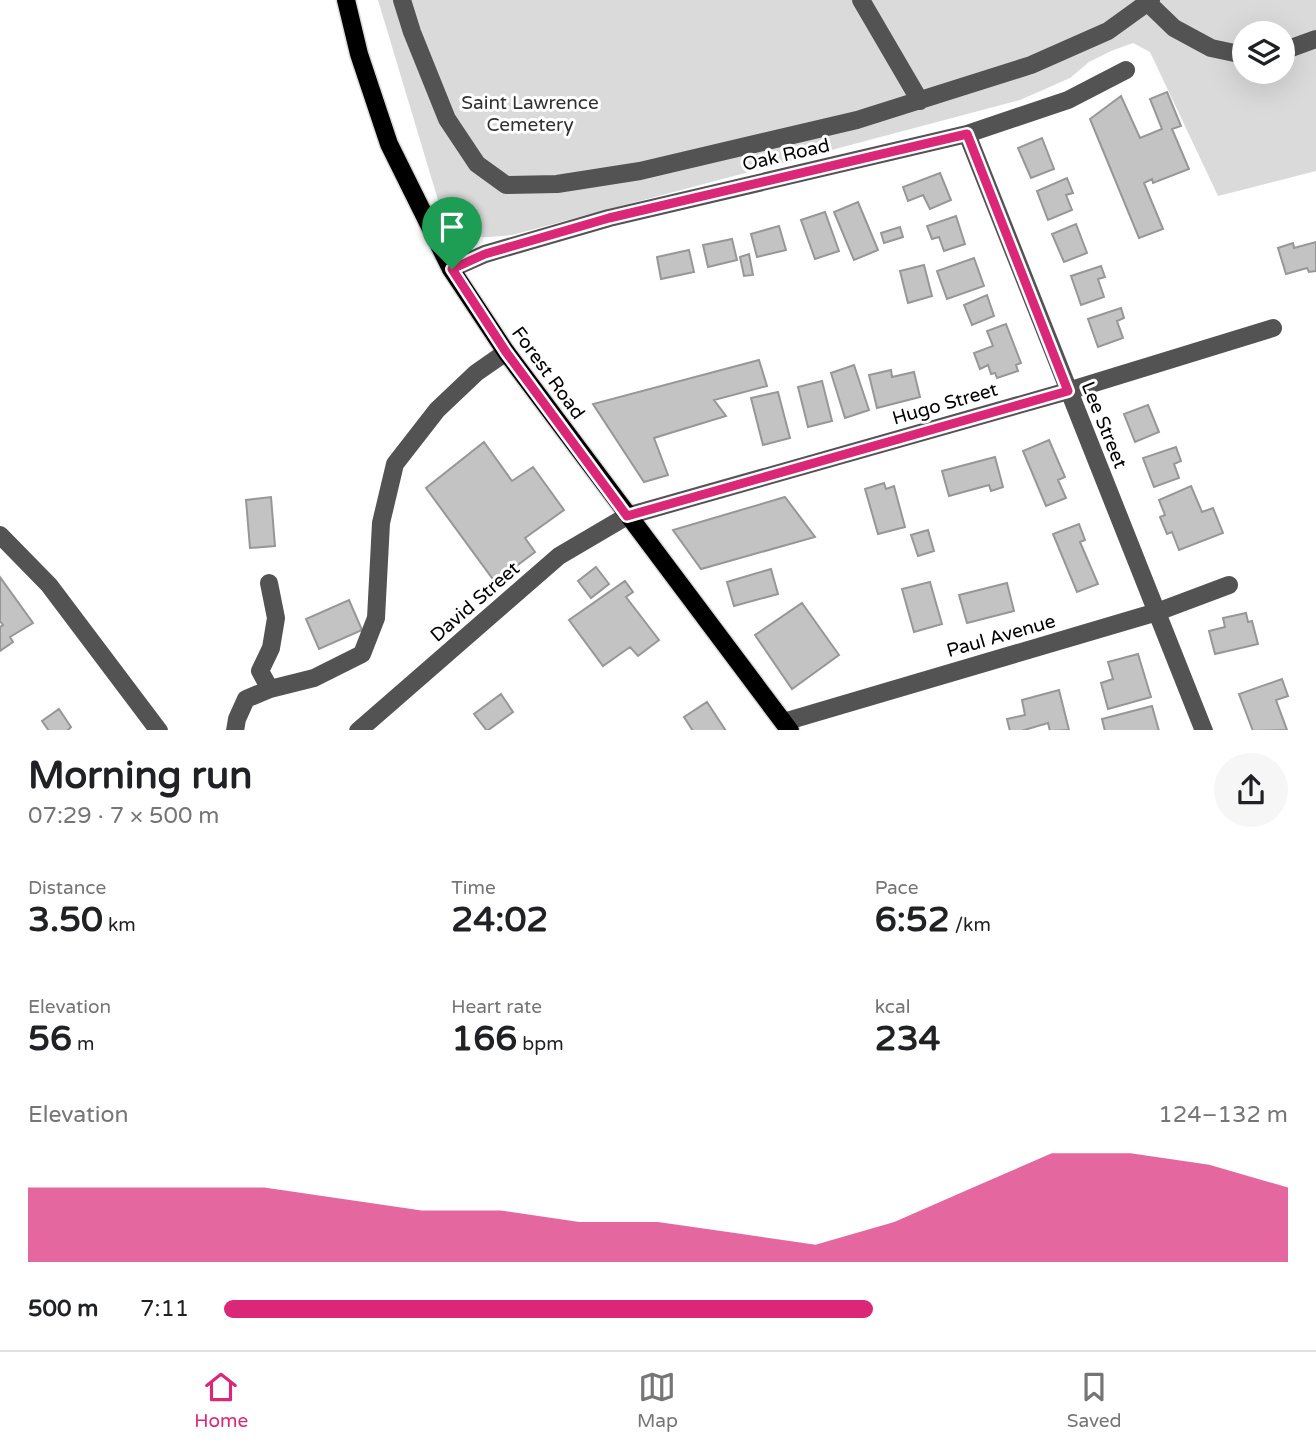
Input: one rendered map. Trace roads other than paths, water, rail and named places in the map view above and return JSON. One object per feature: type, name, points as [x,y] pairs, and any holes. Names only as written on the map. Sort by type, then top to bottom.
[{"type":"main road","name":"Forest Road","points":[[346,0],[359,54],[389,144],[452,269],[506,352],[787,726]]},
{"type":"street","points":[[402,0],[447,119],[477,164],[506,185],[557,184],[640,171],[856,120],[1031,65],[1108,30],[1148,1],[1174,28],[1210,48],[1232,53]]},
{"type":"street","points":[[861,0],[920,101]]},
{"type":"street","points":[[1295,47],[1316,39]]},
{"type":"street","name":"Oak Road","points":[[452,269],[485,254],[609,218],[967,134],[1068,100],[1126,70]]},
{"type":"street","name":"Lee Street","points":[[967,134],[1204,730]]},
{"type":"street","name":"Hugo Street","points":[[627,516],[1068,391],[1273,328]]},
{"type":"street","points":[[235,730],[246,699],[270,689],[314,678],[362,654],[376,618],[381,523],[395,464],[437,410],[476,373],[506,352]]},
{"type":"street","name":"David Street","points":[[358,730],[559,556],[627,516]]},
{"type":"street","points":[[0,535],[49,585],[159,730]]},
{"type":"street","points":[[269,583],[276,618],[271,648],[260,671],[270,689]]},
{"type":"street","name":"Paul Avenue","points":[[787,726],[1157,612],[1229,585]]},
{"type":"park label","name":"Saint Lawrence Cemetery","points":[[530,114]]}]
